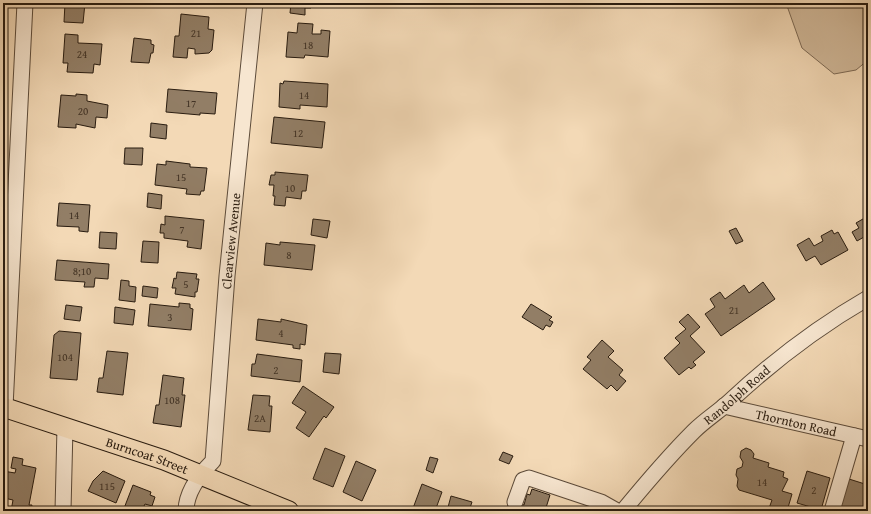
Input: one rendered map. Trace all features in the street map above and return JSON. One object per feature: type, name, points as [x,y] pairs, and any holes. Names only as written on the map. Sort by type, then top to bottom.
[{"type":"main road","name":"Burncoat Street","points":[[4,407],[164,460],[289,511]]},
{"type":"street","points":[[4,407],[24,3]]},
{"type":"street","name":"Clearview Avenue","points":[[186,511],[186,503],[200,475],[213,461],[227,276],[254,3]]},
{"type":"street","name":"Randolph Road","points":[[624,511],[679,446],[695,430],[783,354],[841,314],[868,298]]},
{"type":"street","name":"Thornton Road","points":[[724,406],[861,438]]},
{"type":"street","points":[[63,511],[65,427]]},
{"type":"street","points":[[832,511],[861,438]]},
{"type":"street","points":[[515,502],[523,480],[529,478],[601,502],[617,511]]},
{"type":"shaded area","points":[[786,3],[868,3],[868,60],[856,70],[834,74],[802,48]]},
{"type":"building","points":[[65,3],[85,3],[83,23],[64,22]]},
{"type":"building","points":[[291,3],[312,3],[311,8],[305,8],[305,15],[290,13]]},
{"type":"building","points":[[181,14],[209,17],[208,29],[214,30],[212,50],[209,53],[195,54],[195,49],[188,48],[187,58],[173,57],[175,36],[179,36]]},
{"type":"building","points":[[298,23],[313,24],[312,34],[321,34],[321,30],[330,31],[328,57],[305,55],[304,58],[286,57],[288,32],[297,33]]},
{"type":"building","points":[[65,34],[78,35],[78,43],[102,44],[100,65],[94,64],[93,73],[67,72],[68,63],[63,63]]},
{"type":"building","points":[[134,38],[151,40],[151,44],[154,45],[149,63],[131,62]]},
{"type":"building","points":[[284,81],[328,84],[327,107],[300,105],[300,109],[279,107],[280,83],[283,84]]},
{"type":"building","points":[[168,89],[217,93],[215,114],[200,113],[200,115],[166,112]]},
{"type":"building","points":[[76,94],[87,95],[87,101],[108,105],[107,118],[96,117],[95,128],[76,124],[76,128],[58,127],[61,95],[76,96]]},
{"type":"building","points":[[274,117],[325,122],[322,148],[271,143]]},
{"type":"building","points":[[151,123],[167,125],[166,139],[150,137]]},
{"type":"building","points":[[125,148],[143,148],[142,165],[124,164]]},
{"type":"building","points":[[166,161],[190,164],[190,167],[207,168],[204,191],[201,191],[200,195],[186,194],[187,189],[155,185],[157,164],[166,165]]},
{"type":"building","points":[[275,172],[308,175],[306,191],[302,191],[301,199],[286,197],[285,206],[274,205],[274,185],[269,185],[271,175],[275,175]]},
{"type":"building","points":[[148,193],[162,195],[161,209],[147,207]]},
{"type":"building","points":[[59,203],[90,205],[88,232],[79,231],[79,227],[57,226]]},
{"type":"building","points":[[165,216],[204,220],[201,249],[187,247],[188,241],[164,238],[164,233],[160,233],[161,224],[165,225]]},
{"type":"building","points":[[868,216],[868,242],[866,243],[864,237],[857,241],[852,232],[859,228],[856,223]]},
{"type":"building","points":[[313,219],[330,221],[327,238],[311,235]]},
{"type":"building","points":[[736,228],[743,241],[736,244],[729,231]]},
{"type":"building","points":[[832,230],[834,234],[838,232],[848,250],[821,265],[815,256],[806,261],[797,245],[809,238],[814,246],[823,241],[821,236]]},
{"type":"building","points":[[100,232],[117,233],[116,249],[99,248]]},
{"type":"building","points":[[143,241],[159,242],[158,263],[141,262]]},
{"type":"building","points":[[280,242],[315,245],[312,270],[264,265],[266,243],[280,245]]},
{"type":"building","points":[[57,260],[109,264],[108,279],[95,278],[94,287],[84,287],[85,282],[55,280]]},
{"type":"building","points":[[177,272],[197,274],[196,279],[199,279],[195,297],[175,294],[176,288],[172,288]]},
{"type":"building","points":[[121,280],[129,281],[129,286],[136,287],[135,302],[119,300]]},
{"type":"building","points":[[763,282],[775,299],[721,336],[705,314],[715,307],[710,299],[720,292],[725,299],[744,285],[749,293]]},
{"type":"building","points":[[143,286],[158,288],[157,298],[142,296]]},
{"type":"building","points":[[179,303],[190,304],[190,308],[193,309],[191,330],[148,326],[150,304],[179,307]]},
{"type":"building","points":[[531,304],[552,317],[549,320],[553,322],[550,327],[546,325],[543,330],[522,317]]},
{"type":"building","points":[[66,305],[82,307],[80,321],[64,319]]},
{"type":"building","points":[[115,307],[135,310],[133,325],[114,323]]},
{"type":"building","points":[[688,314],[700,327],[690,336],[705,352],[693,362],[696,365],[691,369],[689,367],[679,375],[664,358],[680,343],[675,338],[686,329],[679,322]]},
{"type":"building","points":[[258,319],[281,322],[281,319],[307,325],[305,345],[300,344],[300,349],[293,348],[293,345],[256,340]]},
{"type":"building","points":[[59,331],[81,333],[77,380],[50,378],[54,335]]},
{"type":"building","points":[[602,340],[614,351],[608,357],[623,370],[619,375],[626,381],[617,391],[611,385],[607,389],[583,369],[591,360],[587,357]]},
{"type":"building","points":[[107,351],[128,353],[123,395],[97,392],[99,378],[103,378]]},
{"type":"building","points":[[325,353],[341,354],[339,374],[323,372]]},
{"type":"building","points":[[257,354],[302,360],[300,382],[251,376],[252,364],[255,364]]},
{"type":"building","points":[[163,375],[184,378],[182,395],[185,395],[181,427],[153,423],[156,405],[159,405]]},
{"type":"building","points":[[303,386],[334,407],[326,418],[324,416],[309,437],[296,428],[306,412],[292,403]]},
{"type":"building","points":[[253,395],[270,396],[269,406],[272,406],[270,432],[248,430]]},
{"type":"building","points":[[325,448],[345,456],[333,487],[313,479]]},
{"type":"building","points":[[746,448],[751,450],[754,454],[753,458],[769,463],[768,467],[784,472],[783,477],[788,479],[782,491],[792,494],[787,511],[768,511],[772,500],[739,490],[737,486],[737,469],[742,467],[743,462],[740,457],[741,451]]},
{"type":"building","points":[[503,452],[513,456],[509,464],[499,460]]},
{"type":"building","points":[[13,457],[23,459],[22,465],[36,468],[29,505],[32,505],[31,511],[11,511],[13,500],[4,498],[3,471],[15,473],[16,469],[11,468]]},
{"type":"building","points":[[430,457],[438,459],[433,473],[426,470]]},
{"type":"building","points":[[356,461],[376,470],[362,501],[343,492]]},
{"type":"building","points":[[103,471],[125,481],[116,503],[88,491],[93,481]]},
{"type":"building","points":[[807,471],[830,478],[821,510],[797,503]]},
{"type":"building","points":[[849,479],[868,485],[868,497],[864,511],[838,511]]},
{"type":"building","points":[[422,484],[442,492],[435,511],[412,511]]},
{"type":"building","points":[[133,485],[151,492],[150,495],[155,497],[152,506],[145,504],[143,508],[149,511],[123,511]]},
{"type":"building","points":[[532,489],[550,495],[545,511],[506,511],[510,500],[524,505],[527,494],[530,495]]},
{"type":"building","points":[[451,496],[472,502],[469,511],[447,511]]}]
